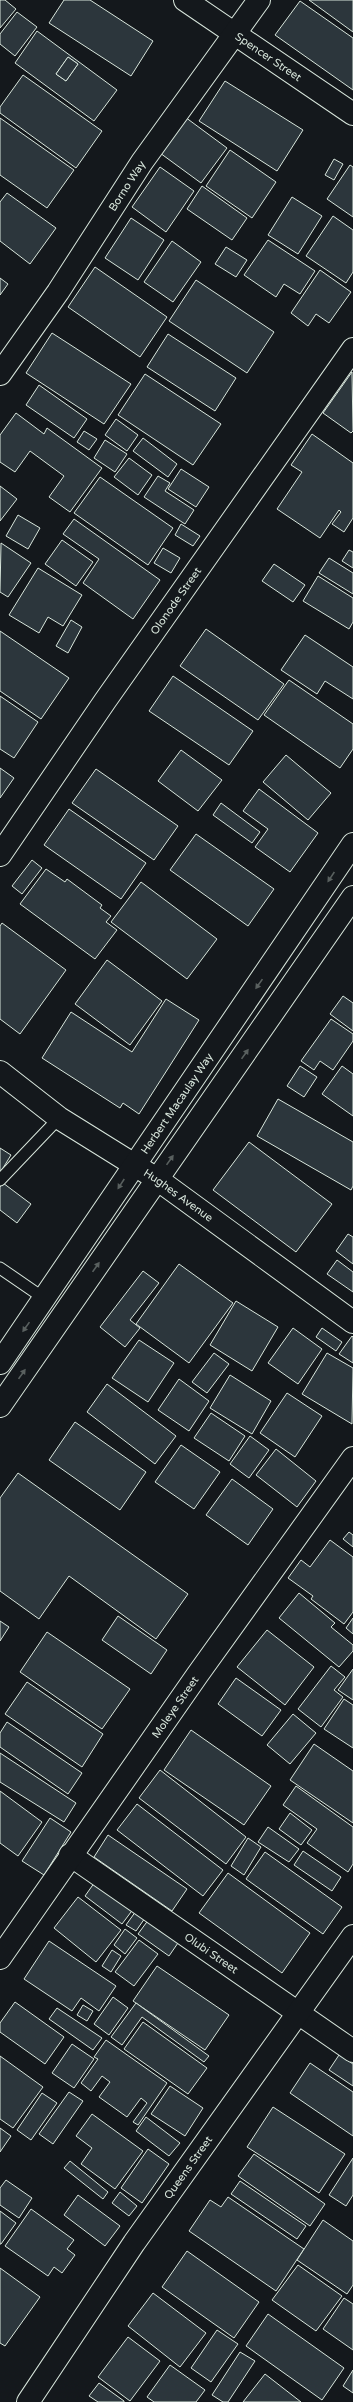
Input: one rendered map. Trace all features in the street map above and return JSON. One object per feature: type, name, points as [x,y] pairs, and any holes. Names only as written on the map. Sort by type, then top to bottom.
[{"type":"main road","name":"Spencer Street","points":[[185,0],[353,114]]},
{"type":"main road","name":"Borno Way","points":[[0,374],[58,292],[142,162],[259,0]]},
{"type":"main road","name":"Olonode Street","points":[[0,855],[105,701],[353,349]]},
{"type":"main road","name":"Herbert Macaulay Way","points":[[0,1363],[45,1299],[135,1163],[281,953],[353,844]]},
{"type":"main road","points":[[0,1406],[353,897]]},
{"type":"main road","name":"Hughes Avenue","points":[[0,1072],[59,1118],[135,1163],[157,1178],[353,1322]]},
{"type":"main road","name":"Moleye Street","points":[[0,1958],[70,1855],[353,1458]]},
{"type":"main road","name":"Olubi Street","points":[[70,1855],[353,2051]]},
{"type":"main road","name":"Queens Street","points":[[28,2402],[134,2243],[299,2014],[353,1936]]},
{"type":"lane","points":[[0,1180],[59,1118]]},
{"type":"lane","points":[[0,1268],[45,1299]]},
{"type":"building","points":[[0,0],[5,0],[16,9],[0,28]]},
{"type":"building","points":[[64,0],[90,0],[153,41],[131,76],[49,23]]},
{"type":"building","points":[[309,0],[353,0],[353,32]]},
{"type":"building","points":[[300,1],[353,38],[353,90],[275,35]]},
{"type":"building","points":[[17,12],[37,27],[15,56],[0,44],[0,34]]},
{"type":"building","points":[[37,31],[117,90],[94,121],[15,63]],"holes":[[[68,57],[78,64],[66,81],[56,74]]]},
{"type":"building","points":[[68,57],[78,64],[66,81],[56,74]]},
{"type":"building","points":[[23,75],[102,131],[76,168],[0,113],[0,107]]},
{"type":"building","points":[[225,81],[303,130],[277,171],[199,121]]},
{"type":"building","points":[[185,117],[227,148],[201,183],[160,153]]},
{"type":"building","points":[[0,118],[74,170],[47,208],[0,175]]},
{"type":"building","points":[[230,150],[276,182],[252,218],[206,186]]},
{"type":"building","points":[[334,159],[343,164],[334,180],[325,175]]},
{"type":"building","points":[[350,165],[353,167],[353,217],[327,199]]},
{"type":"building","points":[[160,167],[194,191],[166,232],[132,207]]},
{"type":"building","points":[[202,186],[247,218],[232,240],[187,209]]},
{"type":"building","points":[[7,193],[56,228],[30,264],[0,241],[0,202]]},
{"type":"building","points":[[292,197],[322,216],[298,254],[268,235]]},
{"type":"building","points":[[333,216],[353,230],[353,272],[346,283],[306,256]]},
{"type":"building","points":[[131,218],[164,240],[138,280],[105,258]]},
{"type":"building","points":[[268,240],[315,271],[300,294],[284,284],[276,297],[244,275]]},
{"type":"building","points":[[172,241],[201,262],[173,302],[144,282]]},
{"type":"building","points":[[226,247],[247,260],[236,277],[215,264]]},
{"type":"building","points":[[95,267],[167,317],[140,357],[68,307]]},
{"type":"building","points":[[320,270],[351,292],[329,323],[316,314],[308,326],[291,313]]},
{"type":"building","points":[[0,278],[8,284],[0,295]]},
{"type":"building","points":[[196,280],[274,332],[247,373],[169,321]]},
{"type":"building","points":[[52,333],[131,384],[104,424],[26,373]]},
{"type":"building","points":[[168,334],[236,378],[215,411],[147,367]]},
{"type":"building","points":[[352,372],[353,431],[351,433],[323,413]]},
{"type":"building","points":[[145,374],[221,424],[193,465],[118,415]]},
{"type":"building","points":[[39,385],[87,419],[74,438],[26,405]]},
{"type":"building","points":[[16,413],[44,434],[47,428],[102,468],[70,512],[49,497],[64,476],[30,451],[15,472],[0,462],[0,435]]},
{"type":"building","points":[[116,419],[138,435],[127,451],[105,435]]},
{"type":"building","points":[[84,431],[97,439],[89,450],[77,442]]},
{"type":"building","points":[[312,434],[353,463],[353,518],[344,532],[332,524],[341,512],[339,510],[320,538],[277,509],[302,472],[291,465]]},
{"type":"building","points":[[143,438],[177,464],[168,477],[133,451]]},
{"type":"building","points":[[105,440],[127,454],[115,472],[94,458]]},
{"type":"building","points":[[129,458],[152,475],[138,495],[114,477]]},
{"type":"building","points":[[181,469],[209,487],[196,507],[168,489]]},
{"type":"building","points":[[158,476],[170,483],[165,491],[194,510],[185,524],[144,497]]},
{"type":"building","points":[[100,477],[173,528],[148,565],[74,513]]},
{"type":"building","points":[[0,486],[17,499],[0,521]]},
{"type":"building","points":[[18,515],[40,528],[28,549],[6,536]]},
{"type":"building","points":[[74,519],[160,580],[133,619],[83,583],[99,559],[63,534]]},
{"type":"building","points":[[181,524],[200,536],[193,546],[175,535]]},
{"type":"building","points":[[62,540],[93,562],[76,586],[45,564]]},
{"type":"building","points":[[1,543],[31,563],[8,597],[0,592]]},
{"type":"building","points":[[163,548],[180,558],[171,573],[154,563]]},
{"type":"building","points":[[349,550],[353,552],[353,568],[342,561]]},
{"type":"building","points":[[329,558],[353,573],[353,594],[319,573]]},
{"type":"building","points":[[274,564],[305,585],[293,602],[262,581]]},
{"type":"building","points":[[38,568],[82,595],[63,626],[48,617],[39,633],[9,615]]},
{"type":"building","points":[[318,576],[353,598],[353,622],[349,629],[303,601]]},
{"type":"building","points":[[71,620],[82,627],[68,653],[56,646]]},
{"type":"building","points":[[206,629],[284,684],[258,720],[180,666]]},
{"type":"building","points":[[0,631],[69,678],[41,719],[0,691]]},
{"type":"building","points":[[305,635],[353,667],[353,699],[325,681],[317,694],[281,670]]},
{"type":"building","points":[[173,676],[253,731],[229,765],[149,711]]},
{"type":"building","points":[[289,680],[353,724],[353,749],[340,768],[264,715]]},
{"type":"building","points":[[0,696],[38,722],[14,758],[0,749]]},
{"type":"building","points":[[181,750],[222,780],[198,811],[158,781]]},
{"type":"building","points":[[286,755],[331,793],[308,820],[263,782]]},
{"type":"building","points":[[0,768],[14,778],[0,798]]},
{"type":"building","points":[[96,769],[178,826],[154,860],[72,803]]},
{"type":"building","points":[[259,789],[318,833],[290,872],[255,847],[268,829],[243,811]]},
{"type":"building","points":[[221,803],[260,832],[252,843],[213,815]]},
{"type":"building","points":[[69,809],[146,863],[121,899],[44,845]]},
{"type":"building","points":[[196,834],[274,889],[248,926],[170,870]]},
{"type":"building","points":[[32,860],[42,868],[22,894],[12,886]]},
{"type":"building","points":[[46,869],[65,882],[67,879],[102,905],[100,908],[111,916],[106,922],[117,930],[95,959],[20,904]]},
{"type":"building","points":[[141,882],[217,939],[187,979],[111,922]]},
{"type":"building","points":[[2,923],[66,970],[20,1034],[0,1019],[0,926]]},
{"type":"building","points":[[107,960],[162,1001],[130,1045],[75,1004]]},
{"type":"building","points":[[343,996],[353,1003],[353,1031],[330,1014]]},
{"type":"building","points":[[166,999],[199,1020],[139,1114],[123,1103],[120,1108],[42,1058],[71,1012],[132,1052]]},
{"type":"building","points":[[331,1019],[353,1034],[353,1041],[333,1070],[320,1061],[314,1070],[301,1061]]},
{"type":"building","points":[[300,1066],[317,1077],[304,1097],[287,1086]]},
{"type":"building","points":[[342,1066],[353,1074],[353,1116],[322,1094]]},
{"type":"building","points":[[278,1099],[353,1142],[353,1186],[351,1190],[257,1136]]},
{"type":"building","points":[[249,1142],[332,1204],[296,1252],[213,1190]]},
{"type":"building","points":[[0,1148],[11,1155],[0,1173]]},
{"type":"building","points":[[3,1183],[31,1204],[17,1223],[0,1210],[0,1187]]},
{"type":"building","points":[[348,1234],[353,1237],[353,1264],[336,1251]]},
{"type":"building","points":[[337,1260],[353,1272],[353,1292],[327,1274]]},
{"type":"building","points":[[179,1264],[233,1303],[189,1363],[136,1324]]},
{"type":"building","points":[[143,1271],[159,1283],[130,1320],[140,1328],[125,1347],[100,1327]]},
{"type":"building","points":[[236,1301],[278,1327],[252,1371],[210,1345]]},
{"type":"building","points":[[293,1328],[322,1349],[298,1384],[268,1363]]},
{"type":"building","points":[[322,1328],[342,1342],[336,1351],[316,1337]]},
{"type":"building","points":[[352,1336],[353,1337],[353,1363],[339,1354]]},
{"type":"building","points":[[139,1340],[174,1363],[148,1402],[112,1378]]},
{"type":"building","points":[[214,1353],[229,1364],[207,1393],[192,1382]]},
{"type":"building","points":[[327,1353],[353,1368],[352,1424],[302,1394]]},
{"type":"building","points":[[230,1375],[271,1401],[252,1434],[210,1408]]},
{"type":"building","points":[[179,1379],[209,1401],[189,1431],[158,1410]]},
{"type":"building","points":[[107,1384],[176,1436],[155,1464],[87,1412]]},
{"type":"building","points":[[287,1393],[322,1416],[295,1457],[260,1433]]},
{"type":"building","points":[[211,1413],[245,1436],[229,1461],[194,1438]]},
{"type":"building","points":[[75,1422],[146,1472],[120,1510],[49,1460]]},
{"type":"building","points":[[250,1436],[269,1450],[249,1478],[230,1464]]},
{"type":"building","points":[[181,1445],[220,1472],[194,1509],[155,1482]]},
{"type":"building","points":[[276,1449],[316,1481],[297,1507],[256,1475]]},
{"type":"building","points":[[18,1473],[188,1594],[156,1639],[69,1576],[39,1619],[0,1591],[0,1498]]},
{"type":"building","points":[[232,1479],[273,1509],[248,1545],[206,1515]]},
{"type":"building","points":[[349,1532],[353,1535],[353,1547],[343,1539]]},
{"type":"building","points":[[330,1540],[353,1557],[353,1612],[344,1624],[311,1599],[313,1596],[288,1578],[301,1560],[310,1567]]},
{"type":"building","points":[[299,1593],[335,1623],[331,1627],[353,1645],[353,1651],[339,1667],[279,1618]]},
{"type":"building","points":[[118,1616],[167,1650],[151,1674],[102,1640]]},
{"type":"building","points":[[353,1618],[353,1634],[346,1628]]},
{"type":"building","points":[[0,1621],[9,1627],[0,1641]]},
{"type":"building","points":[[267,1630],[314,1667],[285,1705],[237,1667]]},
{"type":"building","points":[[47,1632],[130,1689],[102,1729],[20,1672]]},
{"type":"building","points":[[331,1666],[345,1677],[334,1690],[343,1697],[321,1727],[298,1709]]},
{"type":"building","points":[[353,1669],[353,1700],[338,1690]]},
{"type":"building","points":[[236,1678],[281,1710],[262,1736],[218,1704]]},
{"type":"building","points":[[27,1682],[103,1734],[82,1767],[5,1714]]},
{"type":"building","points":[[344,1699],[353,1705],[353,1748],[324,1729]]},
{"type":"building","points":[[293,1714],[316,1733],[290,1764],[267,1745]]},
{"type":"building","points":[[7,1722],[82,1773],[68,1794],[0,1747],[0,1733]]},
{"type":"building","points":[[191,1730],[271,1786],[244,1825],[164,1770]]},
{"type":"building","points":[[314,1744],[353,1771],[353,1823],[290,1780]]},
{"type":"building","points":[[0,1753],[76,1803],[64,1822],[0,1782]]},
{"type":"building","points":[[160,1770],[246,1837],[226,1864],[139,1798]]},
{"type":"building","points":[[296,1786],[353,1827],[353,1864],[348,1872],[307,1843],[317,1829],[283,1805]]},
{"type":"building","points":[[0,1791],[42,1822],[18,1856],[0,1843]]},
{"type":"building","points":[[137,1804],[223,1870],[203,1896],[117,1830]]},
{"type":"building","points":[[290,1813],[312,1830],[301,1845],[279,1829]]},
{"type":"building","points":[[50,1818],[71,1832],[44,1875],[22,1861]]},
{"type":"building","points":[[268,1827],[299,1849],[289,1862],[258,1842]]},
{"type":"building","points":[[108,1835],[187,1889],[172,1911],[94,1857]]},
{"type":"building","points":[[248,1838],[261,1847],[244,1875],[231,1866]]},
{"type":"building","points":[[303,1851],[341,1877],[332,1891],[294,1865]]},
{"type":"building","points":[[265,1852],[342,1907],[323,1934],[246,1879]]},
{"type":"building","points":[[228,1873],[310,1933],[282,1973],[199,1913]]},
{"type":"building","points":[[97,1879],[134,1908],[122,1924],[85,1896]]},
{"type":"building","points":[[78,1897],[121,1930],[96,1962],[54,1928]]},
{"type":"building","points":[[136,1911],[145,1918],[136,1931],[126,1925]]},
{"type":"building","points":[[149,1919],[180,1940],[169,1956],[138,1934]]},
{"type":"building","points":[[125,1929],[137,1938],[125,1954],[114,1945]]},
{"type":"building","points":[[139,1940],[158,1954],[134,1986],[115,1972]]},
{"type":"building","points":[[49,1941],[116,1986],[99,2011],[81,1998],[72,2011],[24,1979]]},
{"type":"building","points":[[112,1950],[121,1956],[111,1972],[102,1966]]},
{"type":"building","points":[[157,1966],[229,2015],[205,2050],[133,2001]]},
{"type":"building","points":[[113,1997],[128,2008],[109,2035],[94,2024]]},
{"type":"building","points":[[15,2002],[64,2037],[45,2064],[0,2032],[0,2023]]},
{"type":"building","points":[[136,2003],[209,2056],[204,2062],[142,2017],[122,2045],[111,2037]]},
{"type":"building","points":[[83,2005],[93,2011],[87,2021],[77,2015]]},
{"type":"building","points":[[57,2008],[102,2038],[93,2050],[49,2019]]},
{"type":"building","points":[[143,2022],[207,2068],[188,2094],[124,2049]]},
{"type":"building","points":[[106,2040],[167,2083],[138,2125],[133,2122],[147,2103],[141,2098],[127,2117],[99,2097],[110,2082],[102,2076],[91,2091],[81,2083],[98,2059],[94,2057]]},
{"type":"building","points":[[72,2044],[94,2059],[74,2088],[52,2073]]},
{"type":"building","points":[[339,2055],[353,2064],[353,2086],[329,2070]]},
{"type":"building","points":[[0,2056],[43,2087],[13,2128],[0,2119]]},
{"type":"building","points":[[310,2063],[353,2092],[353,2136],[290,2093]]},
{"type":"building","points":[[170,2086],[203,2108],[185,2136],[151,2114]]},
{"type":"building","points":[[69,2092],[83,2101],[53,2144],[39,2134]]},
{"type":"building","points":[[42,2093],[57,2103],[31,2140],[17,2130]]},
{"type":"building","points":[[273,2107],[345,2154],[319,2193],[247,2147]]},
{"type":"building","points":[[92,2114],[143,2151],[115,2189],[81,2164],[92,2148],[76,2136]]},
{"type":"building","points":[[146,2117],[180,2143],[169,2156],[136,2131]]},
{"type":"building","points":[[0,2128],[11,2136],[0,2152]]},
{"type":"building","points":[[148,2149],[169,2164],[142,2203],[121,2188]]},
{"type":"building","points":[[254,2154],[325,2204],[310,2226],[238,2176]]},
{"type":"building","points":[[353,2158],[353,2195],[346,2206],[329,2195]]},
{"type":"building","points":[[70,2161],[108,2192],[103,2199],[64,2168]]},
{"type":"building","points":[[6,2180],[32,2198],[19,2218],[0,2205],[0,2188]]},
{"type":"building","points":[[240,2181],[306,2226],[297,2239],[231,2194]]},
{"type":"building","points":[[120,2192],[137,2206],[129,2216],[112,2203]]},
{"type":"building","points":[[78,2195],[120,2226],[105,2246],[64,2215]]},
{"type":"building","points":[[228,2197],[304,2249],[276,2291],[189,2231],[210,2200],[221,2207]]},
{"type":"building","points":[[31,2209],[74,2240],[67,2249],[75,2255],[62,2273],[54,2267],[48,2276],[5,2246]]},
{"type":"building","points":[[0,2211],[16,2223],[1,2244],[0,2244]]},
{"type":"building","points":[[323,2220],[353,2241],[353,2285],[347,2294],[297,2260]]},
{"type":"building","points":[[187,2251],[259,2302],[234,2338],[162,2287]]},
{"type":"building","points":[[298,2265],[342,2296],[316,2331],[272,2300]]},
{"type":"building","points":[[0,2268],[40,2297],[5,2346],[0,2343]]},
{"type":"building","points":[[153,2293],[206,2333],[180,2367],[128,2326]]},
{"type":"building","points":[[344,2298],[353,2304],[353,2350],[323,2329]]},
{"type":"building","points":[[268,2314],[344,2368],[322,2400],[246,2346]]},
{"type":"building","points":[[217,2330],[238,2344],[211,2382],[191,2368]]},
{"type":"building","points":[[128,2337],[160,2361],[130,2401],[98,2377]]},
{"type":"building","points":[[240,2352],[255,2361],[228,2402],[223,2402],[212,2395]]},
{"type":"building","points":[[170,2365],[205,2390],[196,2402],[154,2402],[147,2397]]},
{"type":"building","points":[[353,2370],[353,2393],[343,2386]]},
{"type":"building","points":[[265,2374],[301,2402],[243,2402]]},
{"type":"building","points":[[99,2383],[124,2402],[98,2402],[89,2396]]}]
